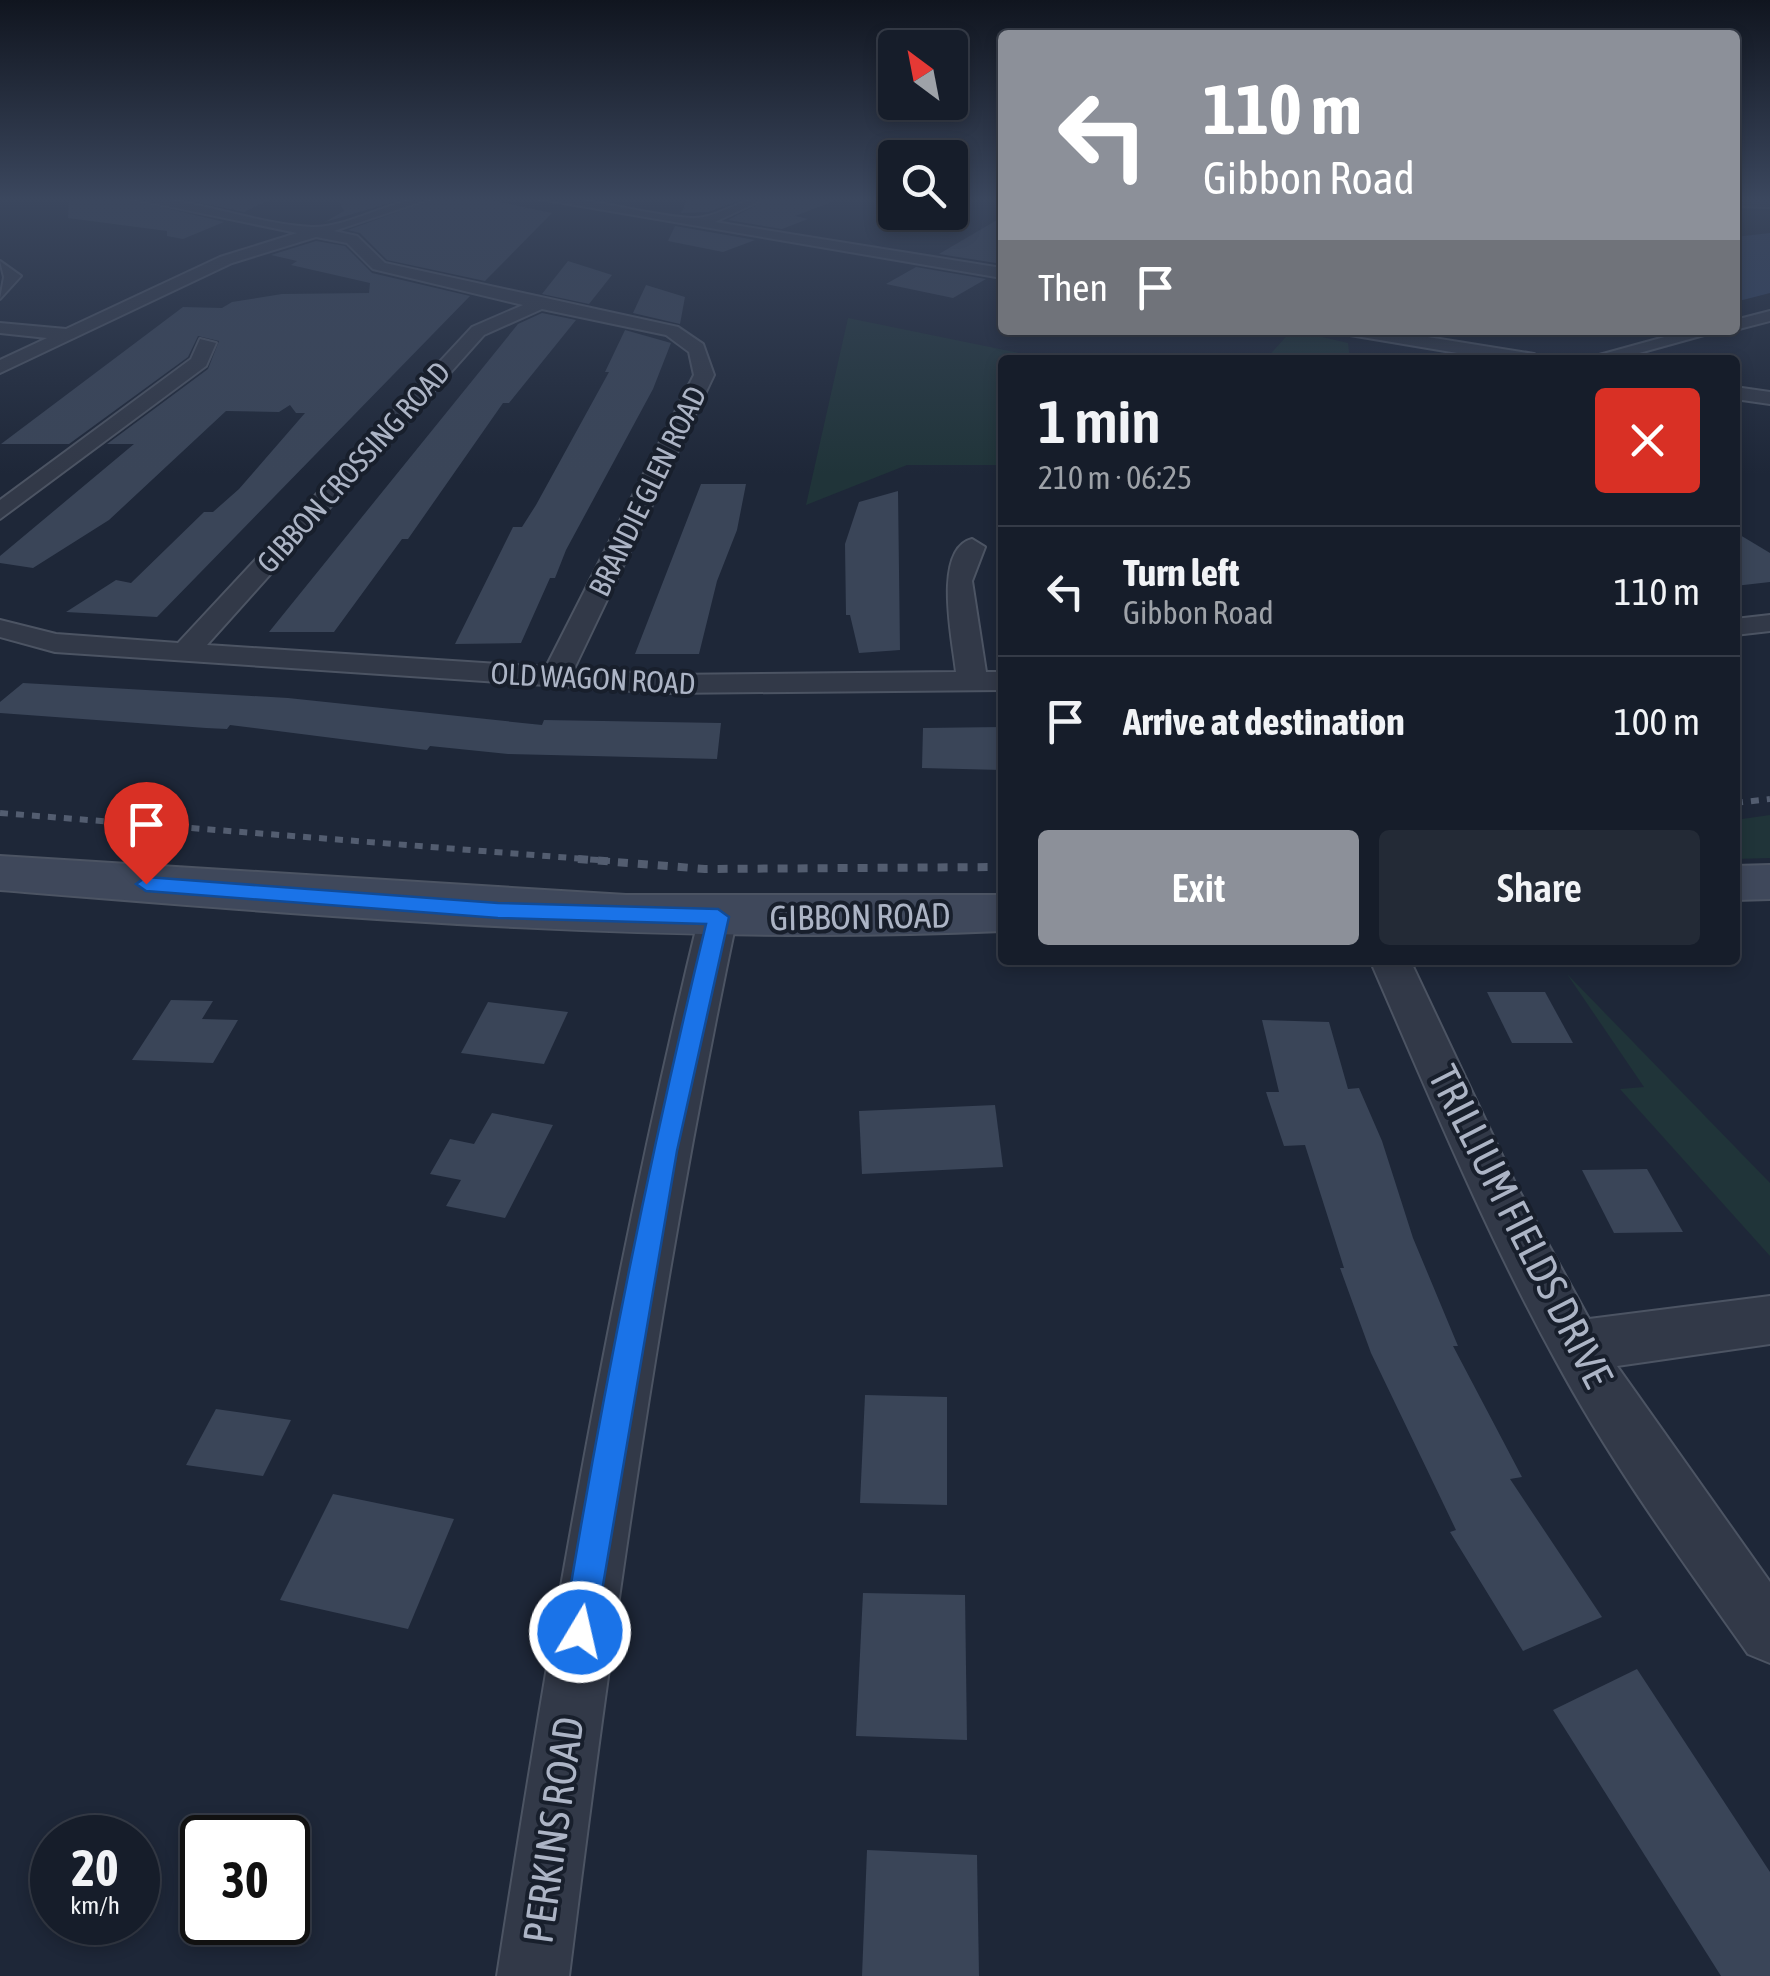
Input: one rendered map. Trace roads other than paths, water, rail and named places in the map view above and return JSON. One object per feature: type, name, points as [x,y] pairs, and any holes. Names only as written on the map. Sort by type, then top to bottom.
[{"type":"main road","name":"GIBBON ROAD","points":[[0,872],[498,910],[718,917],[998,913]]},
{"type":"main road","points":[[1740,883],[1770,882]]},
{"type":"street","points":[[0,367],[161,290]]},
{"type":"street","name":"BRANDIE GLEN ROAD","points":[[481,290],[672,331],[694,344],[704,357],[704,376],[555,678]]},
{"type":"street","name":"GIBBON CROSSING ROAD","points":[[184,653],[478,330],[539,304]]},
{"type":"street","points":[[1740,324],[1770,316]]},
{"type":"street","points":[[0,328],[67,334]]},
{"type":"street","points":[[1395,335],[1506,355]]},
{"type":"street","points":[[1612,355],[1693,335]]},
{"type":"street","points":[[0,512],[200,362],[207,344]]},
{"type":"street","points":[[1740,394],[1770,398]]},
{"type":"street","points":[[972,547],[959,581],[972,681]]},
{"type":"street","points":[[1740,626],[1770,623]]},
{"type":"street","name":"OLD WAGON ROAD","points":[[0,628],[55,643],[555,678],[737,684],[998,681]]},
{"type":"street","name":"PERKINS ROAD","points":[[533,1976],[607,1456],[664,1151],[718,917]]},
{"type":"street","name":"TRILLIUM FIELDS DRIVE","points":[[1392,965],[1518,1238],[1575,1346],[1692,1526],[1770,1632]]},
{"type":"street","points":[[1575,1346],[1770,1320]]},
{"type":"water","points":[[1740,290],[1770,293],[1740,301]]},
{"type":"railway","points":[[1740,802],[1770,799]]},
{"type":"railway","points":[[0,813],[610,861]]},
{"type":"railway","points":[[578,859],[705,869],[998,867]]}]
